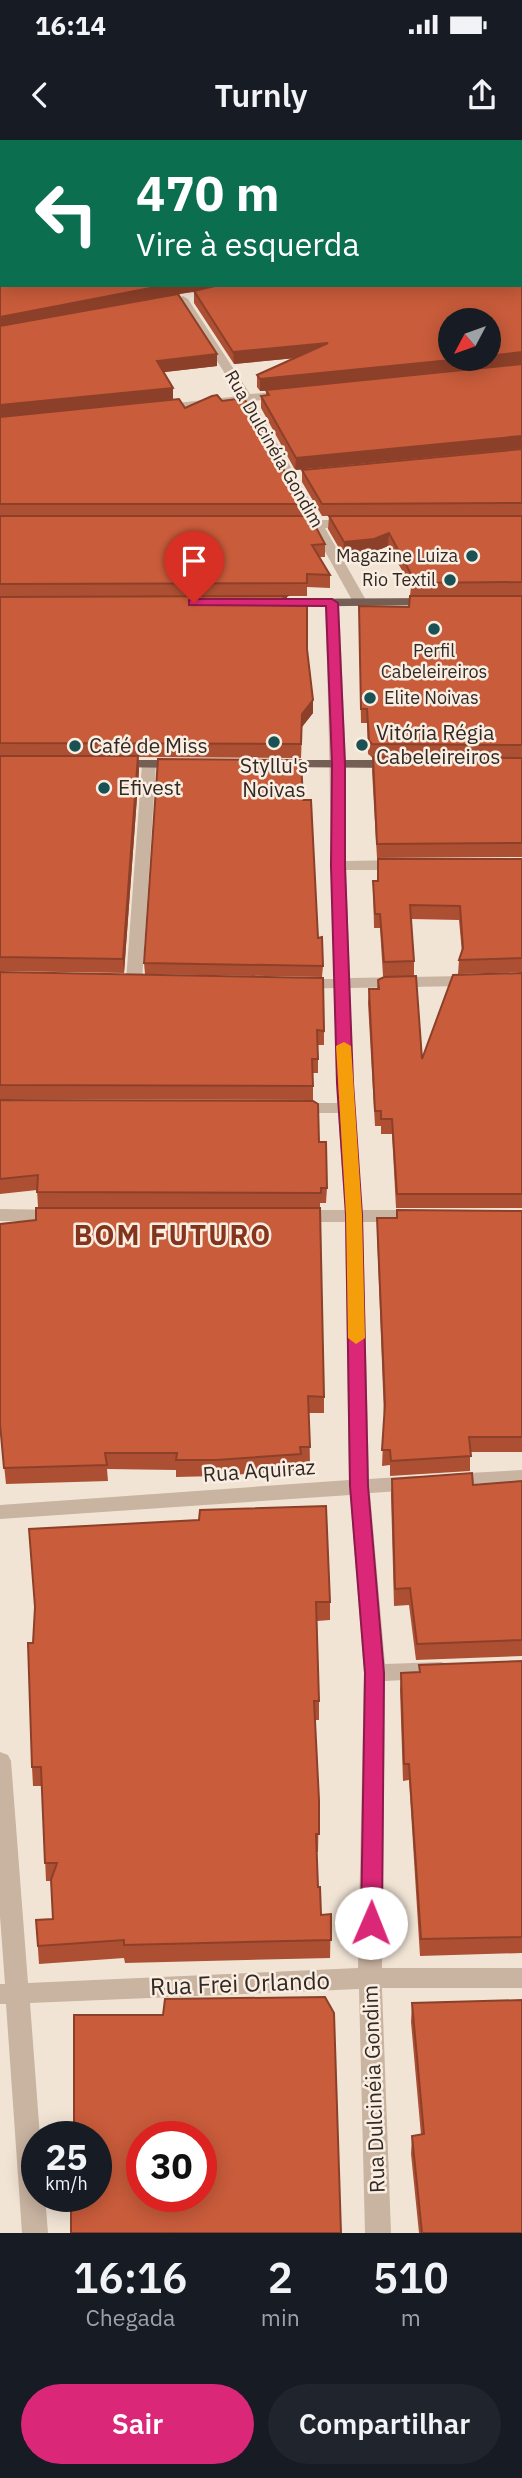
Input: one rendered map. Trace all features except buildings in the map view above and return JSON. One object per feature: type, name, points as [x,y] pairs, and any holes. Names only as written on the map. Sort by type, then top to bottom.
[{"type":"main road","points":[[249,603],[441,602]]},
{"type":"main road","points":[[98,764],[204,764]]},
{"type":"main road","points":[[258,764],[404,765]]},
{"type":"street","name":"Rua Dulcinéia Gondim","points":[[183,299],[298,476],[317,524],[360,602]]},
{"type":"street","points":[[151,408],[296,393]]},
{"type":"street","points":[[270,524],[361,523]]},
{"type":"street","name":"Rua Dulcinéia Gondim","points":[[332,603],[339,764],[338,866],[346,1108],[354,1215],[359,1486],[375,1673],[370,1978],[378,2233]]},
{"type":"street","points":[[134,981],[149,764]]},
{"type":"street","points":[[338,866],[417,865]]},
{"type":"street","points":[[286,984],[342,985],[522,979]]},
{"type":"street","points":[[277,1108],[346,1108]]},
{"type":"street","points":[[0,1215],[79,1217]]},
{"type":"street","points":[[284,1216],[444,1216]]},
{"type":"street","name":"Rua Aquiraz","points":[[0,1512],[522,1477]]},
{"type":"street","points":[[375,1673],[468,1669]]},
{"type":"street","points":[[0,1761],[9,1994],[35,2233]]},
{"type":"street","name":"Rua Frei Orlando","points":[[9,1994],[370,1978],[522,1978]]},
{"type":"slow traffic","points":[[344,1046],[354,1215],[356,1338]]},
{"type":"place","name":"Magazine Luiza","points":[[472,556]]},
{"type":"place","name":"Rio Textil","points":[[450,580]]},
{"type":"place","name":"Perfil Cabeleireiros","points":[[434,629]]},
{"type":"place","name":"Elite Noivas","points":[[370,698]]},
{"type":"place","name":"Styllu's Noivas","points":[[274,742]]},
{"type":"place","name":"Vitória Régia Cabeleireiros","points":[[362,745]]},
{"type":"place","name":"Café de Miss","points":[[75,746]]},
{"type":"place","name":"Efivest","points":[[104,788]]},
{"type":"district","name":"BOM FUTURO","points":[[173,1235]]},
{"type":"route","points":[[194,603],[332,603],[339,764],[338,866],[345,1083],[354,1215],[359,1486],[375,1673],[371,1923]]}]
